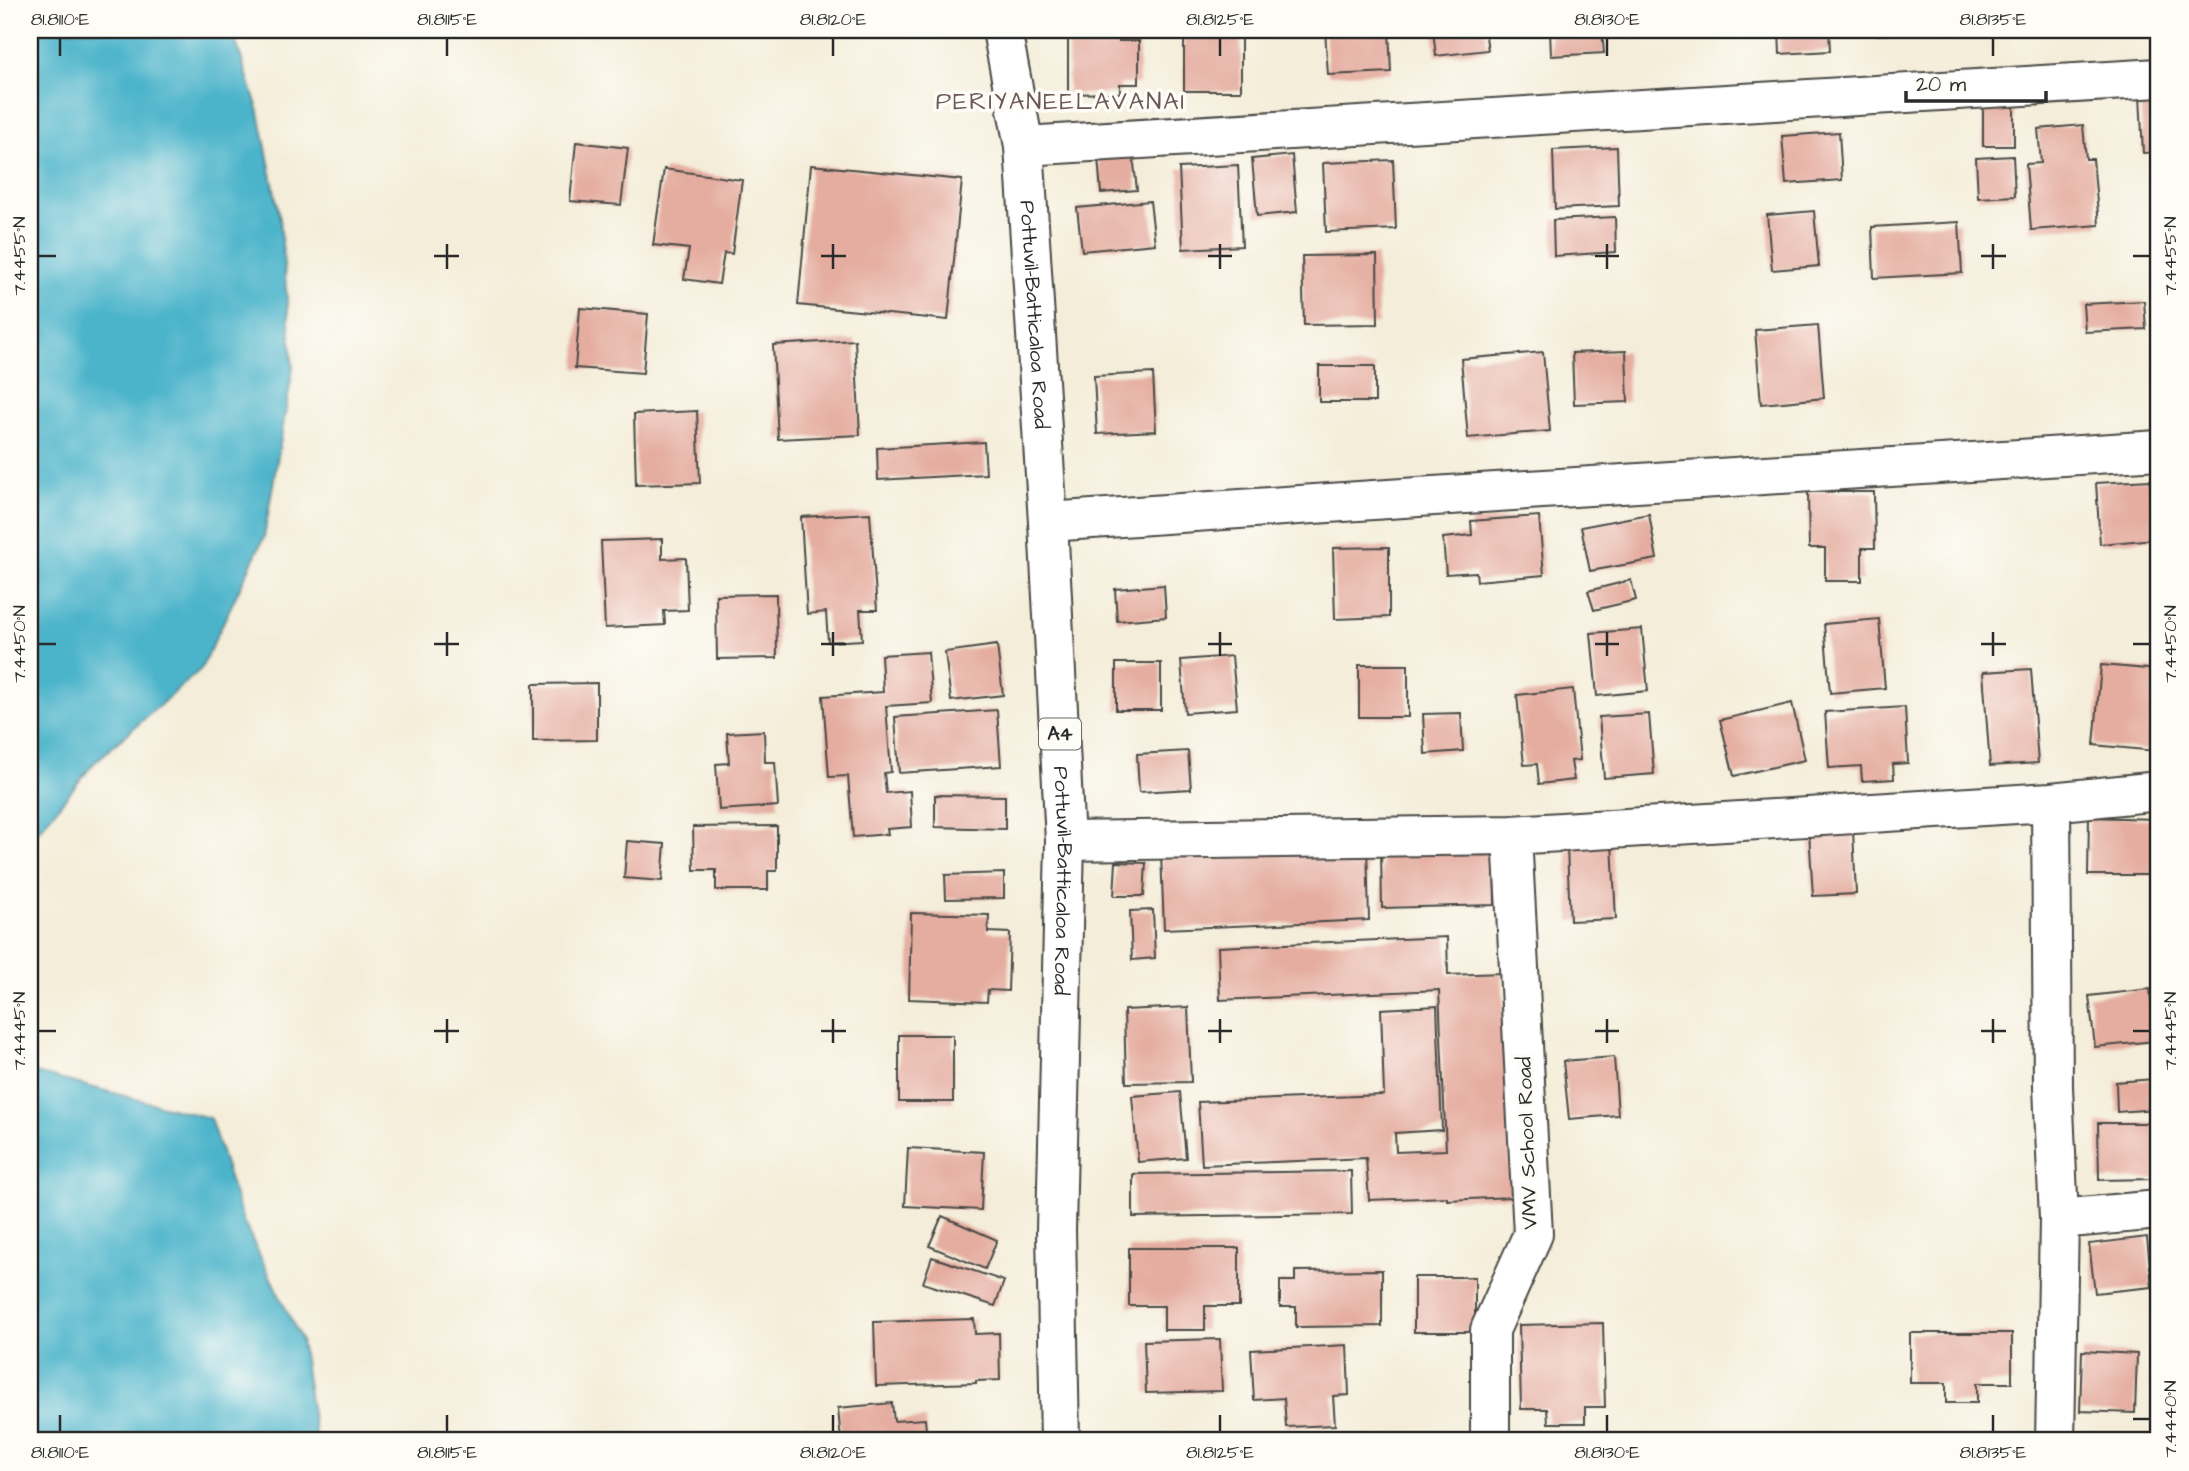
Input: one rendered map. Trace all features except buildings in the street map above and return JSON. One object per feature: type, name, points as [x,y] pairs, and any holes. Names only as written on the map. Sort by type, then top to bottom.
[{"type":"main road","name":"Pottuvil-Batticaloa Road","points":[[1002,30],[1024,146],[1065,841],[1056,1230],[1060,1441]]},
{"type":"main road","points":[[1024,146],[2159,78]]},
{"type":"main road","points":[[1048,522],[2159,450]]},
{"type":"main road","points":[[1065,841],[1512,835],[2051,802],[2159,791]]},
{"type":"main road","points":[[2051,802],[2053,1087],[2059,1219],[2055,1441]]},
{"type":"main road","name":"VMV School Road","points":[[1490,1441],[1490,1329],[1533,1234],[1512,835]]},
{"type":"main road","points":[[2059,1219],[2159,1210]]},
{"type":"water","points":[[30,30],[232,30],[259,112],[280,219],[293,368],[264,537],[201,669],[94,763],[30,841]]},
{"type":"water","points":[[30,1068],[32,1072],[210,1118],[243,1221],[301,1340],[316,1441],[30,1441]]},
{"type":"district","name":"PERIYANEELAVANAI","points":[[1061,102]]}]
